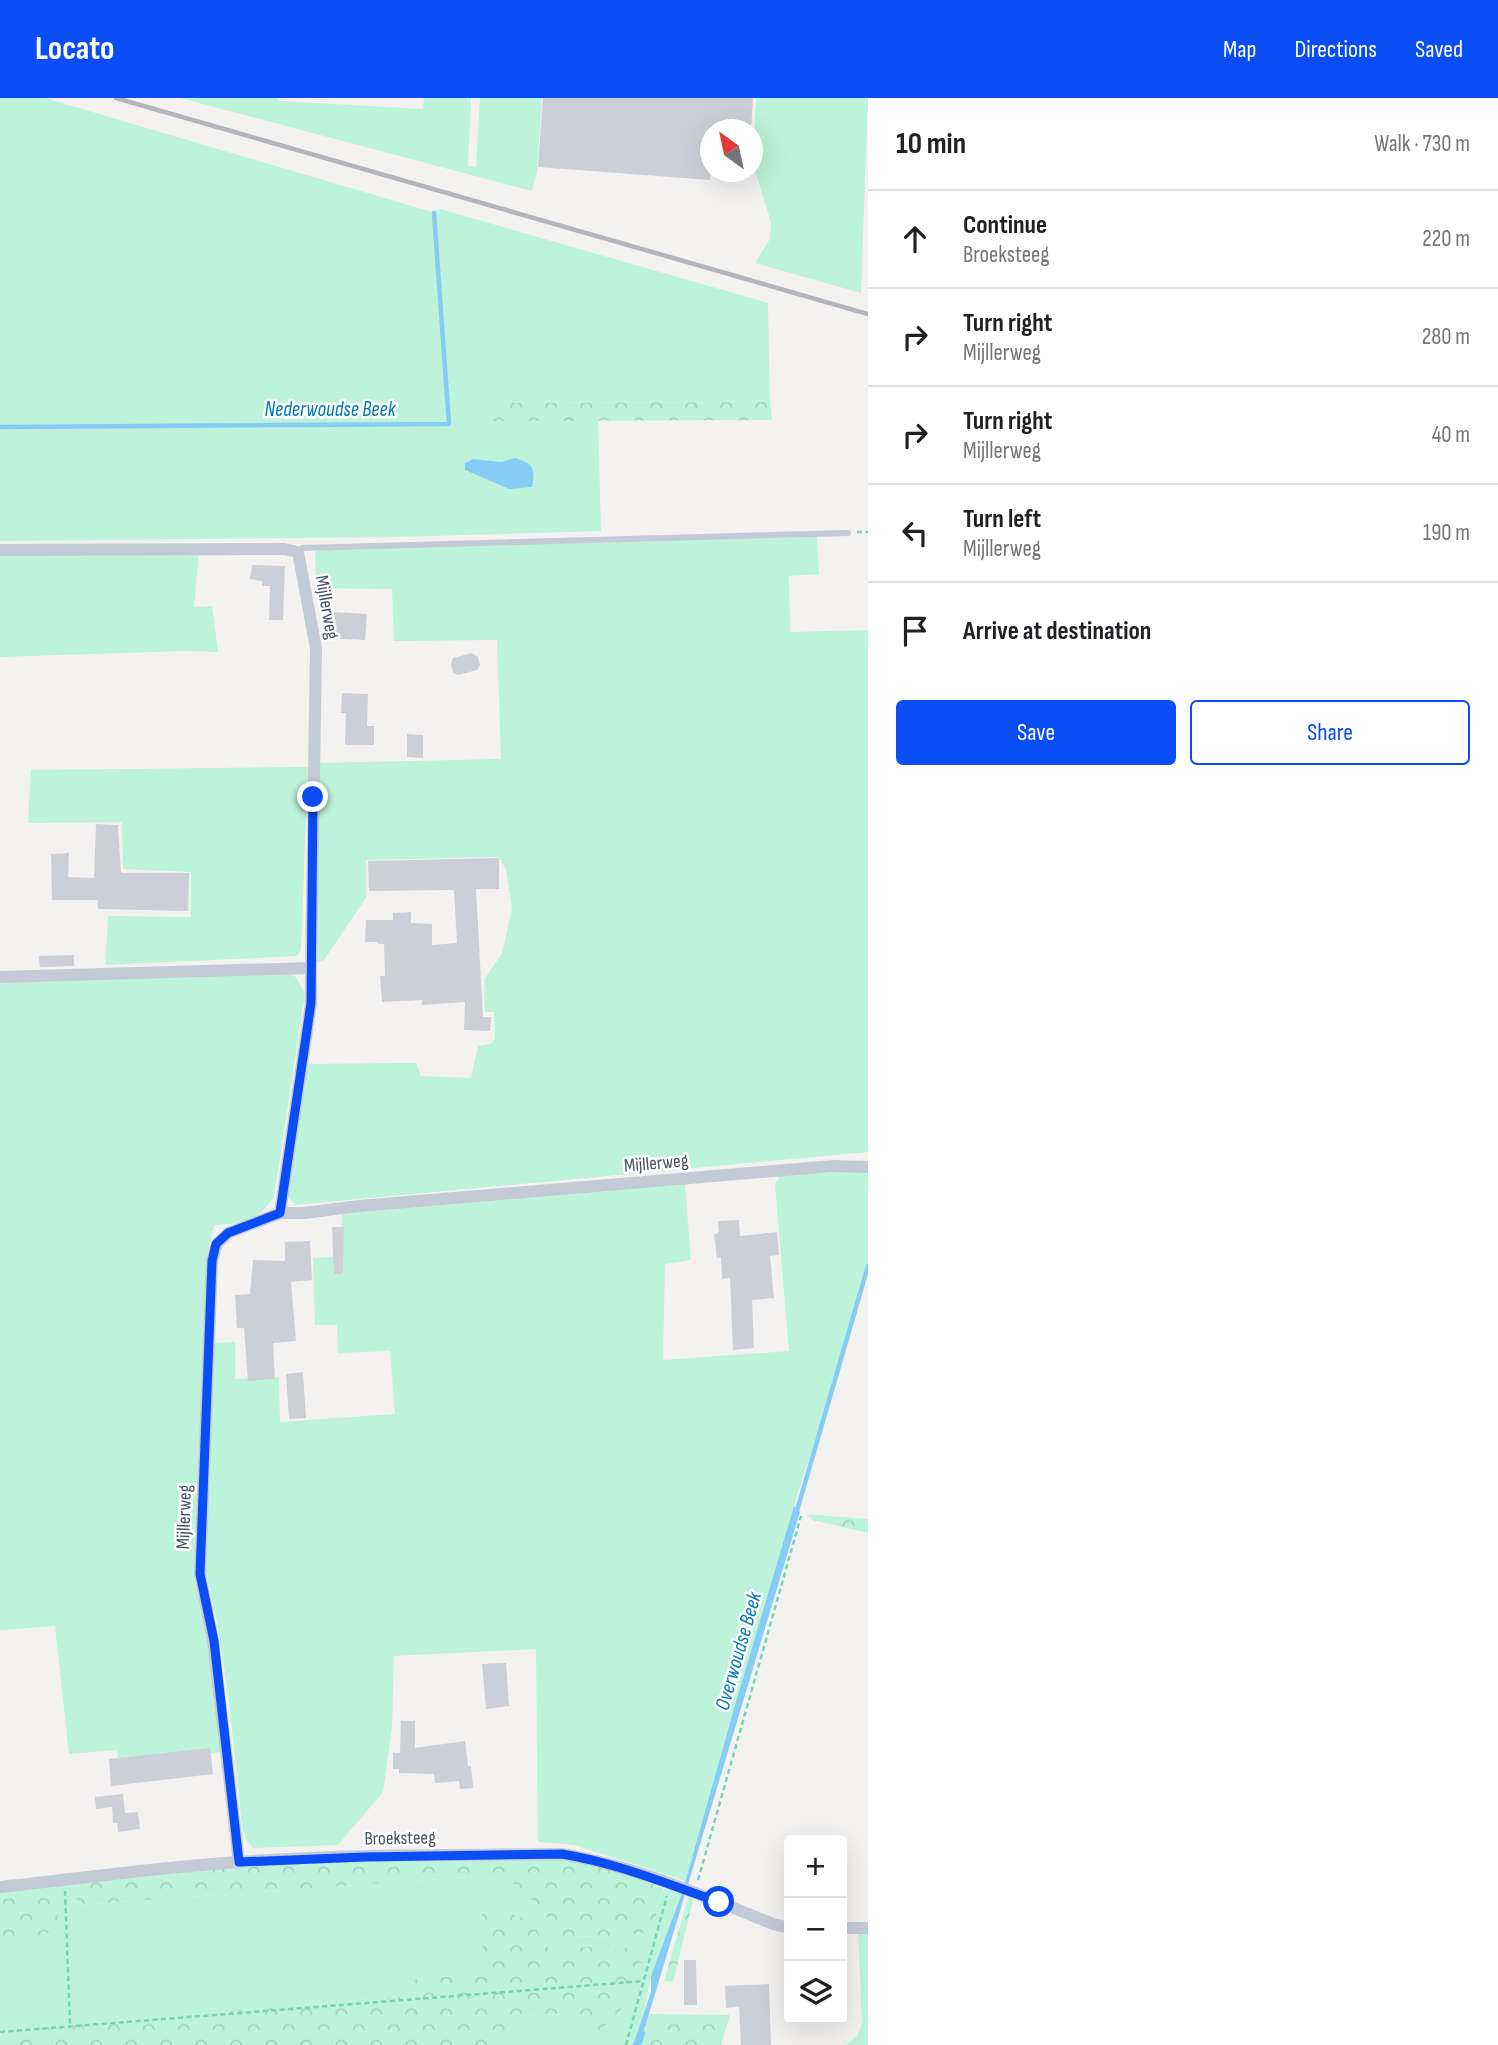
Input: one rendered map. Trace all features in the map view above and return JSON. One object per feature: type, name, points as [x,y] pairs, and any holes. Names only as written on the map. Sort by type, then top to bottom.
[{"type":"street","name":"Mijllerweg","points":[[0,550],[284,549],[298,552],[316,648],[311,1003],[280,1213]]},
{"type":"street","points":[[0,977],[310,968]]},
{"type":"street","name":"Mijllerweg","points":[[239,1862],[214,1641],[200,1574],[212,1261],[216,1244],[228,1233],[280,1213],[833,1166],[868,1167]]},
{"type":"street","name":"Broeksteeg","points":[[0,1887],[239,1862],[562,1854],[630,1869],[784,1926]]},
{"type":"street","points":[[847,1928],[868,1928]]},
{"type":"lane","points":[[298,552],[302,548],[848,533]]},
{"type":"path","points":[[693,1893],[802,1517]]},
{"type":"path","points":[[65,1881],[70,2025]]},
{"type":"path","points":[[626,2045],[673,1885]]},
{"type":"path","points":[[0,2032],[644,1981]]},
{"type":"green space","points":[[0,98],[45,98],[432,212],[440,209],[768,303],[770,402],[487,403],[489,421],[598,420],[601,531],[396,537],[0,541]],"holes":[[[515,458],[532,466],[532,486],[509,489],[465,470],[466,462],[473,459],[501,462]]]},
{"type":"green space","points":[[180,98],[278,98],[280,101],[423,109],[424,98],[471,98],[468,166],[476,167],[480,98],[542,98],[537,171],[532,191]]},
{"type":"green space","points":[[756,98],[868,98],[861,293],[755,263],[770,239],[771,222],[759,182],[763,182],[763,119],[755,119]]},
{"type":"green space","points":[[770,402],[772,420],[488,421],[487,403]]},
{"type":"green space","points":[[817,536],[819,574],[789,576],[790,632],[868,630],[868,1152],[295,1205],[288,1197],[304,1064],[416,1063],[421,1076],[471,1078],[478,1046],[491,1044],[495,1038],[494,1012],[485,1012],[484,979],[502,954],[512,908],[506,870],[499,857],[366,860],[366,898],[324,960],[315,963],[319,763],[501,759],[497,640],[394,641],[392,589],[316,588],[315,549]]},
{"type":"green space","points":[[199,551],[194,607],[212,606],[218,652],[0,657],[0,555]]},
{"type":"green space","points":[[308,767],[301,950],[297,956],[105,965],[108,916],[191,917],[191,872],[123,869],[122,822],[28,823],[31,770]]},
{"type":"green space","points":[[291,975],[296,977],[305,994],[274,1197],[255,1216],[214,1225],[208,1252],[194,1581],[204,1612],[222,1752],[118,1763],[117,1750],[69,1754],[55,1626],[0,1630],[0,983]]},
{"type":"green space","points":[[855,1171],[868,1174],[868,1272],[794,1506],[686,1881],[574,1845],[538,1842],[536,1649],[394,1656],[392,1727],[383,1792],[338,1845],[253,1848],[242,1827],[223,1662],[204,1564],[214,1343],[235,1342],[235,1379],[279,1377],[280,1422],[395,1414],[390,1351],[338,1353],[337,1325],[315,1325],[313,1258],[341,1256],[342,1211],[685,1184],[691,1260],[665,1264],[663,1360],[789,1351],[775,1184],[780,1175]]},
{"type":"green space","points":[[806,1514],[868,1519],[868,1533],[813,1520]]},
{"type":"green space","points":[[570,1858],[638,1876],[663,1889],[652,1931],[624,1936],[557,1937],[541,1907],[513,1884],[482,1876],[77,1905],[76,1882],[307,1860]]},
{"type":"green space","points":[[482,1876],[513,1883],[541,1907],[557,1937],[624,1936],[652,1931],[663,1889],[683,1890],[651,1976],[644,2012],[633,2045],[502,2045],[514,2015],[560,2014],[600,2031],[618,1953],[576,1948],[558,1955],[482,1904],[484,1973],[416,1979],[404,1996],[0,2031],[0,1891],[76,1882],[78,1905]]},
{"type":"green space","points":[[63,1890],[57,1920],[42,1942],[20,1941],[0,1935],[0,1900]]},
{"type":"green space","points":[[689,1895],[694,1897],[673,1982],[664,1981]]},
{"type":"green space","points":[[482,1903],[535,1923],[541,1942],[558,1955],[576,1948],[608,1945],[618,1952],[628,1947],[643,1960],[638,1982],[629,2000],[600,2031],[560,2014],[514,2015],[502,2045],[0,2045],[0,2031],[404,1996],[416,1979],[483,1973]]},
{"type":"green space","points":[[858,1929],[868,1929],[868,2045],[845,2045],[857,2036],[862,2024]]},
{"type":"green space","points":[[650,2014],[730,2015],[721,2045],[638,2045]]},
{"type":"water","points":[[515,458],[532,467],[532,487],[509,489],[465,470],[465,463],[473,459],[501,462]]},
{"type":"water","points":[[794,1506],[800,1512],[646,2024],[638,2045],[633,2045],[651,1992],[651,1976],[683,1890]]},
{"type":"building","points":[[543,98],[753,98],[752,119],[700,119],[700,179],[538,167]]},
{"type":"building","points":[[252,565],[285,566],[283,620],[269,620],[270,586],[262,586],[262,581],[250,579]]},
{"type":"building","points":[[333,612],[367,614],[365,640],[323,638],[324,618],[333,619]]},
{"type":"building","points":[[472,653],[478,657],[480,665],[477,670],[458,675],[453,672],[453,658]]},
{"type":"building","points":[[342,693],[368,694],[367,726],[374,726],[374,745],[345,745],[346,713],[341,713]]},
{"type":"building","points":[[407,734],[423,735],[423,758],[407,757]]},
{"type":"building","points":[[96,824],[118,825],[121,873],[189,873],[188,911],[98,909],[98,900],[52,900],[51,854],[69,853],[68,877],[94,878]]},
{"type":"building","points":[[499,858],[499,889],[476,889],[483,1017],[491,1017],[490,1031],[464,1030],[465,1002],[422,1005],[422,1000],[382,1002],[380,976],[385,976],[384,944],[365,942],[366,920],[393,920],[393,913],[411,912],[411,923],[432,924],[432,945],[457,943],[454,890],[369,891],[368,861]]},
{"type":"building","points":[[74,955],[74,966],[40,967],[39,956]]},
{"type":"building","points":[[739,1220],[740,1236],[777,1232],[779,1255],[770,1256],[774,1298],[752,1300],[754,1348],[733,1350],[730,1278],[722,1279],[721,1257],[717,1258],[714,1235],[719,1232],[718,1221]]},
{"type":"building","points":[[332,1227],[344,1227],[343,1274],[334,1274]]},
{"type":"building","points":[[310,1241],[312,1280],[291,1282],[296,1341],[273,1343],[275,1379],[248,1381],[244,1328],[237,1328],[235,1295],[250,1294],[253,1260],[285,1261],[285,1242]]},
{"type":"building","points":[[303,1372],[306,1418],[289,1419],[286,1374]]},
{"type":"building","points":[[506,1663],[509,1706],[486,1709],[482,1664]]},
{"type":"building","points":[[401,1721],[415,1721],[415,1748],[465,1741],[473,1788],[460,1789],[459,1781],[435,1783],[434,1774],[399,1773],[399,1769],[393,1769],[393,1753],[400,1753]]},
{"type":"building","points":[[210,1748],[213,1774],[111,1786],[109,1759]]},
{"type":"building","points":[[123,1794],[125,1813],[138,1812],[140,1829],[118,1832],[117,1823],[113,1823],[112,1807],[96,1809],[95,1797]]},
{"type":"building","points":[[684,1960],[696,1960],[697,2005],[684,2005]]},
{"type":"building","points":[[769,1984],[771,2045],[741,2045],[739,2007],[726,2008],[725,1986]]},
{"type":"waterway","name":"Nederwoudse Beek","points":[[0,427],[449,424],[434,213]]},
{"type":"waterway","name":"Overwoudse Beek","points":[[796,1514],[868,1266]]},
{"type":"waterway","name":"Overwoudse Beek","points":[[639,2045],[643,2033]]},
{"type":"railway","points":[[116,98],[868,314]]},
{"type":"route","points":[[313,797],[311,1003],[280,1213],[228,1233],[216,1244],[212,1261],[200,1574],[214,1641],[239,1862],[562,1854],[630,1869],[719,1902]]}]
